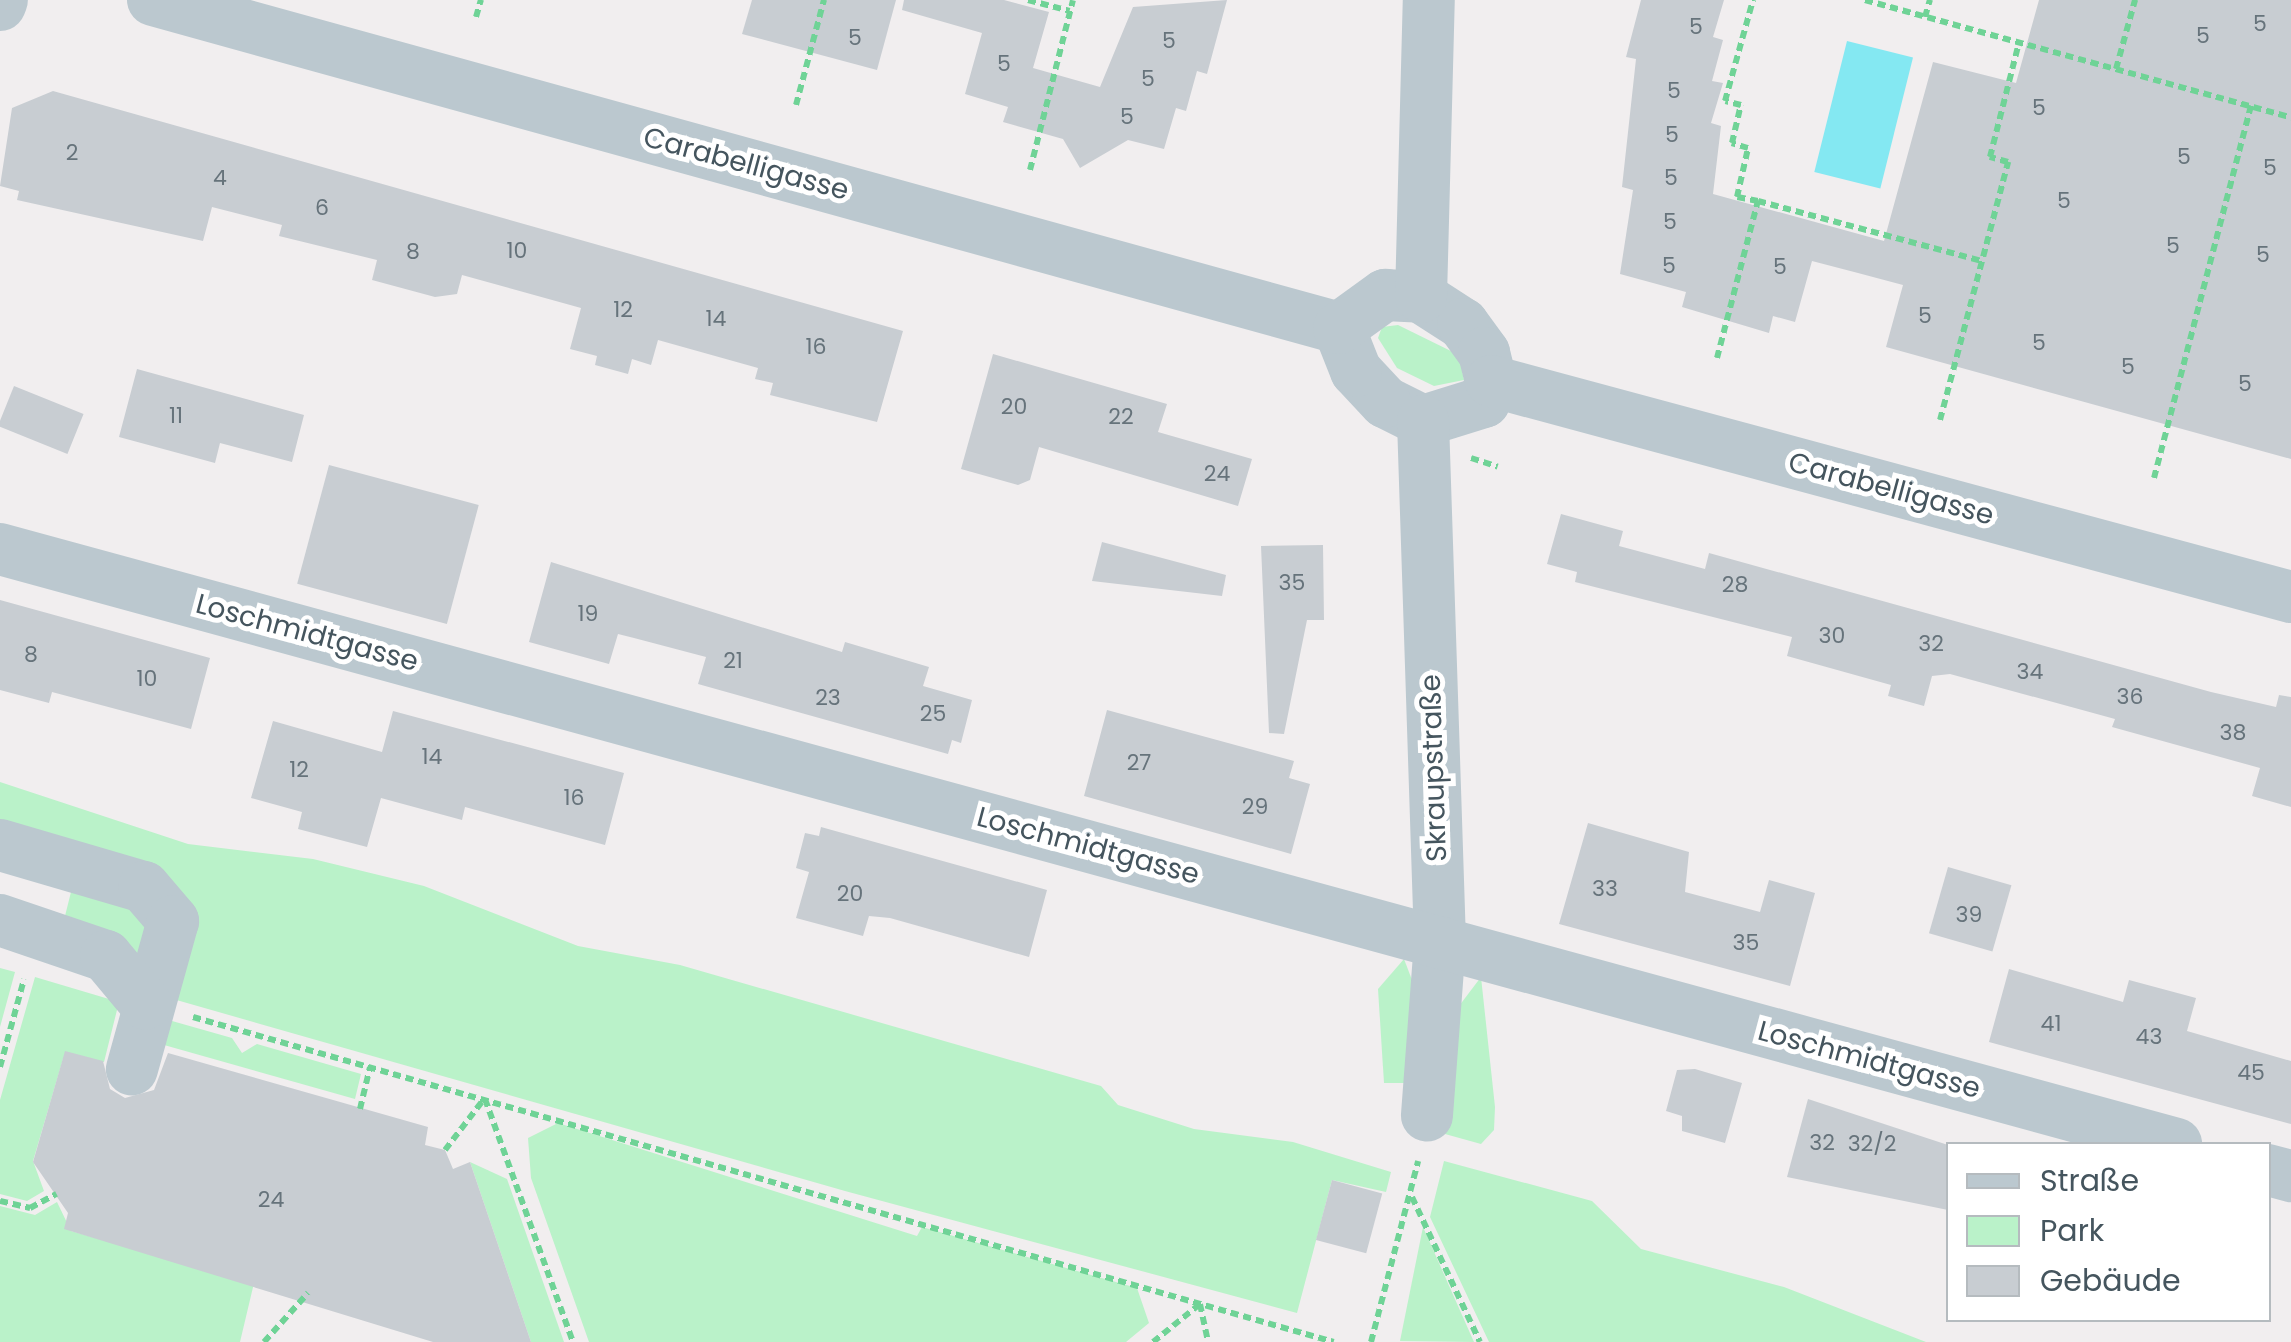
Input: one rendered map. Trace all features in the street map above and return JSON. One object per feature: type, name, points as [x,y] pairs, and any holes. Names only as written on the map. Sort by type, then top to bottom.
[{"type":"street","name":"Carabelligasse","points":[[152,0],[1339,328]]},
{"type":"street","points":[[1422,297],[1429,0]]},
{"type":"street","points":[[1386,295],[1422,297],[1463,324],[1491,381],[1484,402],[1423,421],[1384,402],[1356,371],[1339,328],[1386,295]]},
{"type":"street","name":"Carabelligasse","points":[[1491,381],[2291,597]]},
{"type":"street","name":"Skraupstraße","points":[[1423,421],[1440,942],[1428,1116]]},
{"type":"street","name":"Loschmidtgasse","points":[[0,549],[2169,1142]]},
{"type":"street","points":[[0,845],[144,886],[173,921],[159,991],[146,1004],[132,1069]]},
{"type":"street","points":[[0,882],[68,902]]},
{"type":"street","points":[[7,942],[106,956],[146,1004]]},
{"type":"path","points":[[476,17],[480,0]]},
{"type":"path","points":[[796,105],[824,0]]},
{"type":"path","points":[[1028,0],[1070,12]]},
{"type":"path","points":[[1030,170],[1073,0]]},
{"type":"path","points":[[1753,0],[1725,100],[1741,105],[1732,144],[1748,148],[1737,197],[1982,262]]},
{"type":"path","points":[[1865,0],[2291,116]]},
{"type":"path","points":[[1926,16],[1930,0]]},
{"type":"path","points":[[2116,69],[2135,0]]},
{"type":"path","points":[[1940,420],[2008,162],[1990,157],[2019,42]]},
{"type":"path","points":[[2154,478],[2251,105]]},
{"type":"path","points":[[1717,358],[1758,201]]},
{"type":"path","points":[[7,942],[27,968],[44,973]]},
{"type":"path","points":[[0,1067],[27,968]]},
{"type":"path","points":[[146,1004],[1334,1342]]},
{"type":"path","points":[[360,1109],[370,1067]]},
{"type":"path","points":[[445,1150],[484,1098]]},
{"type":"path","points":[[484,1098],[573,1342]]},
{"type":"path","points":[[1371,1342],[1412,1196],[1428,1116]]},
{"type":"path","points":[[0,1201],[30,1208],[56,1194]]},
{"type":"path","points":[[1412,1196],[1480,1342]]},
{"type":"path","points":[[264,1342],[308,1294]]},
{"type":"path","points":[[1153,1342],[1200,1304]]},
{"type":"path","points":[[1200,1304],[1208,1342]]},
{"type":"green space","points":[[1398,325],[1459,355],[1464,380],[1434,386],[1397,368],[1378,338],[1382,327]]},
{"type":"green space","points":[[0,782],[188,844],[313,859],[424,886],[578,946],[680,965],[1101,1086],[1118,1105],[1194,1129],[1293,1142],[1391,1172],[1386,1192],[1332,1180],[1297,1313],[845,1191],[173,999],[185,941],[0,832]]},
{"type":"green space","points":[[74,880],[147,911],[146,989],[63,924]]},
{"type":"green space","points":[[1404,959],[1412,980],[1411,1083],[1384,1083],[1378,989]]},
{"type":"green space","points":[[0,968],[15,972],[0,1027]]},
{"type":"green space","points":[[35,977],[119,1002],[104,1062],[63,1059],[33,1161],[44,1191],[27,1201],[0,1194],[0,1100]]},
{"type":"green space","points":[[1481,977],[1495,1107],[1494,1130],[1481,1144],[1445,1134],[1456,1010]]},
{"type":"green space","points":[[165,1019],[232,1038],[242,1053],[257,1044],[361,1074],[355,1099],[157,1043]]},
{"type":"green space","points":[[558,1123],[917,1236],[922,1227],[1137,1288],[1149,1323],[1126,1342],[589,1342],[531,1178],[528,1138]]},
{"type":"green space","points":[[1444,1161],[1592,1201],[1641,1249],[1784,1287],[1926,1342],[1489,1342],[1430,1217]]},
{"type":"green space","points":[[470,1162],[507,1179],[564,1342],[531,1342]]},
{"type":"green space","points":[[57,1202],[71,1231],[254,1283],[240,1342],[0,1342],[0,1206],[35,1215]]},
{"type":"green space","points":[[1423,1227],[1474,1342],[1400,1341]]},
{"type":"water","points":[[1847,41],[1913,57],[1880,188],[1814,172]]},
{"type":"building","points":[[752,0],[896,0],[877,70],[742,34]]},
{"type":"building","points":[[904,0],[1004,0],[1049,12],[1033,68],[1100,87],[1133,7],[1227,0],[1207,74],[1197,71],[1186,111],[1176,108],[1164,149],[1128,140],[1080,168],[1063,139],[1003,122],[1008,107],[965,94],[982,33],[902,10]]},
{"type":"building","points":[[1641,0],[1724,0],[1713,37],[1723,40],[1712,81],[1723,83],[1711,123],[1721,126],[1713,194],[1884,241],[1933,62],[2016,83],[2039,0],[2291,0],[2291,459],[1886,347],[1903,285],[1812,261],[1795,322],[1773,316],[1769,333],[1682,307],[1686,292],[1620,274],[1633,190],[1622,187],[1636,59],[1626,57]]},
{"type":"building","points":[[53,91],[903,331],[877,422],[770,395],[773,383],[755,379],[758,368],[658,340],[651,365],[632,359],[628,374],[595,365],[597,356],[570,349],[581,308],[462,275],[457,294],[435,297],[372,280],[377,260],[279,236],[282,225],[212,207],[203,241],[17,200],[19,191],[0,186],[12,108]]},
{"type":"building","points":[[993,354],[1167,404],[1158,432],[1252,459],[1238,506],[1039,447],[1030,480],[1018,485],[961,469]]},
{"type":"building","points":[[137,369],[304,415],[292,462],[220,443],[215,463],[119,437]]},
{"type":"building","points":[[14,386],[84,414],[67,454],[0,427]]},
{"type":"building","points":[[329,465],[479,505],[447,624],[297,584]]},
{"type":"building","points":[[1561,514],[1623,531],[1619,546],[1705,569],[1709,553],[2211,692],[2276,707],[2279,695],[2291,697],[2291,807],[2252,796],[2260,768],[2112,727],[2115,719],[1950,674],[1932,676],[1924,706],[1888,696],[1891,685],[1787,656],[1792,637],[1575,582],[1577,572],[1547,564]]},
{"type":"building","points":[[1102,542],[1226,575],[1222,596],[1092,581]]},
{"type":"building","points":[[1323,545],[1324,620],[1307,620],[1284,734],[1269,733],[1261,546]]},
{"type":"building","points":[[551,562],[842,652],[845,642],[929,667],[923,686],[972,700],[961,743],[952,740],[948,754],[698,684],[706,657],[618,634],[609,664],[529,642]]},
{"type":"building","points":[[0,600],[210,658],[191,729],[52,692],[49,703],[0,690]]},
{"type":"building","points":[[1107,710],[1294,761],[1289,778],[1310,784],[1291,854],[1084,796]]},
{"type":"building","points":[[393,711],[624,773],[605,845],[465,807],[462,820],[381,798],[367,847],[298,829],[302,812],[251,798],[273,721],[382,752]]},
{"type":"building","points":[[1588,823],[1689,852],[1685,892],[1760,912],[1769,880],[1815,893],[1790,986],[1559,924]]},
{"type":"building","points":[[821,827],[1047,890],[1029,957],[890,918],[869,916],[863,936],[796,918],[809,872],[796,868],[805,833],[819,836]]},
{"type":"building","points":[[1948,867],[2011,885],[1992,952],[1929,933]]},
{"type":"building","points":[[2009,969],[2123,1002],[2129,980],[2196,998],[2187,1031],[2291,1061],[2291,1124],[1989,1042]]},
{"type":"building","points":[[65,1051],[103,1061],[110,1089],[125,1098],[154,1090],[168,1053],[428,1127],[425,1145],[445,1150],[453,1169],[470,1162],[531,1342],[433,1342],[64,1229],[68,1213],[33,1162]]},
{"type":"building","points":[[1695,1069],[1742,1083],[1725,1143],[1682,1131],[1682,1116],[1666,1111],[1677,1070]]},
{"type":"building","points":[[1808,1099],[1946,1144],[1946,1210],[1787,1177]]},
{"type":"building","points":[[1332,1180],[1382,1193],[1366,1253],[1316,1240]]}]
